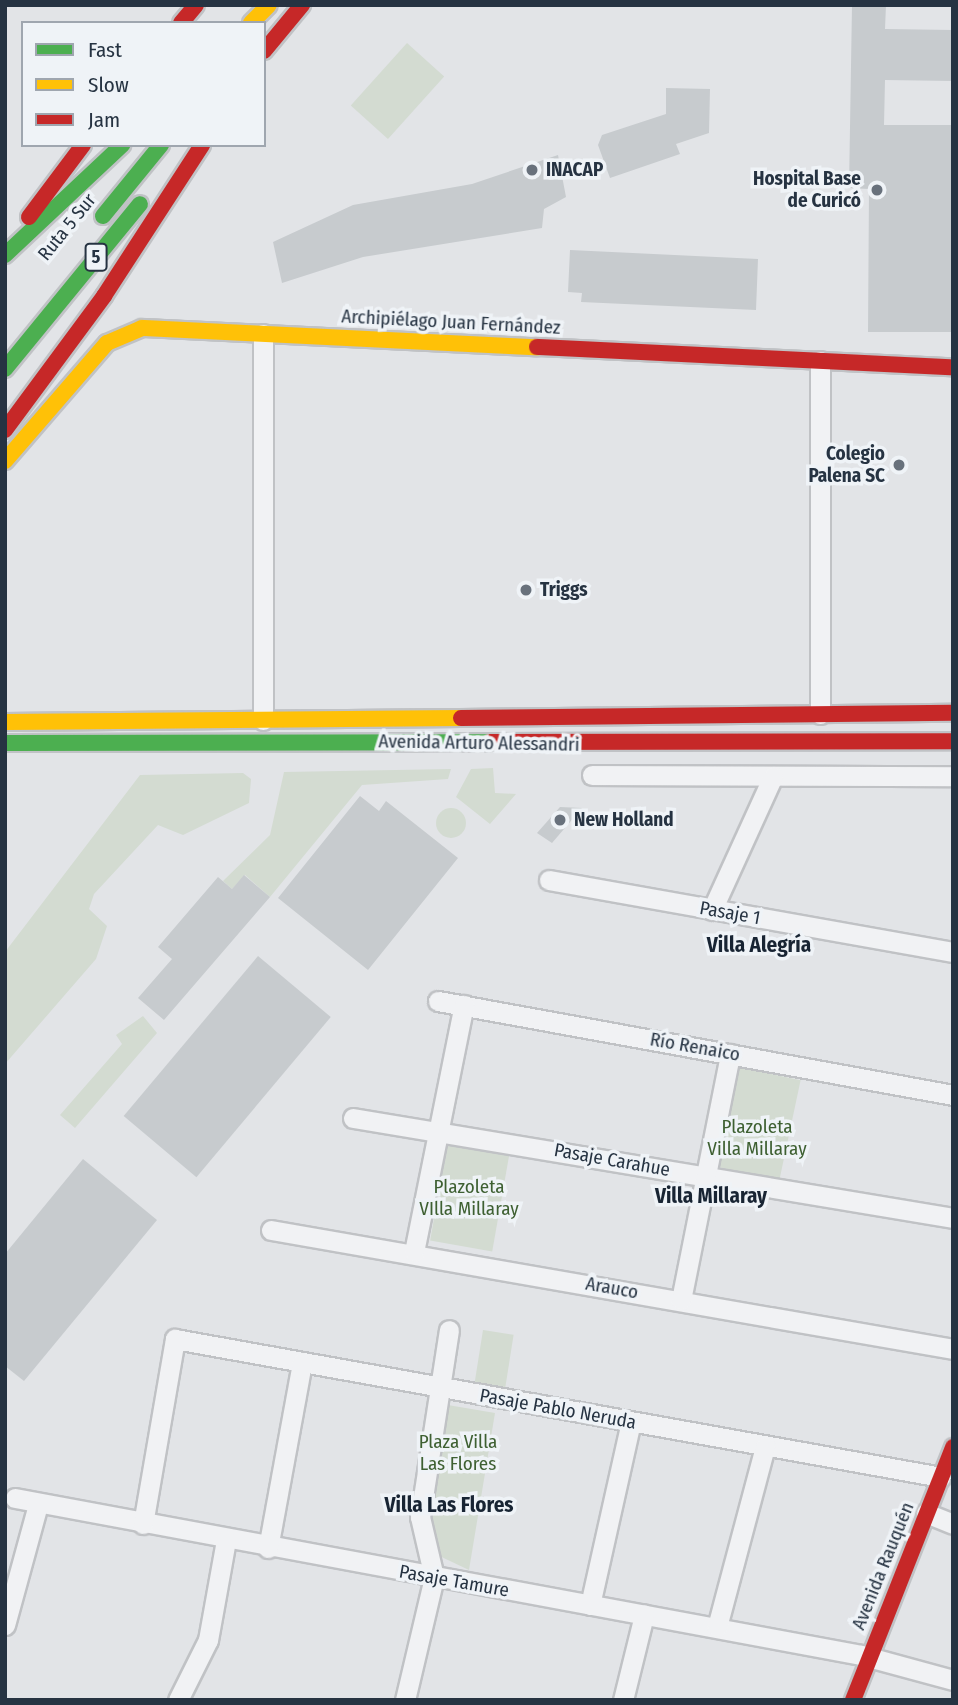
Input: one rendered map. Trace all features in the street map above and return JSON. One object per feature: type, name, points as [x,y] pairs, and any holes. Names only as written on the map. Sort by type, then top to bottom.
[{"type":"main road","points":[[183,21],[196,5]]},
{"type":"main road","points":[[253,21],[272,5]]},
{"type":"main road","points":[[262,21],[272,5]]},
{"type":"main road","points":[[266,49],[302,5]]},
{"type":"main road","points":[[5,249],[82,147]]},
{"type":"main road","points":[[5,255],[120,147]]},
{"type":"main road","name":"Ruta 5 Sur","points":[[92,230],[159,147]]},
{"type":"main road","name":"5","points":[[5,369],[185,147]]},
{"type":"main road","points":[[5,430],[104,296],[201,147]]},
{"type":"main road","name":"Archipiélago Juan Fernández","points":[[5,461],[121,333],[142,328],[953,367]]},
{"type":"main road","name":"Avenida Arturo Alessandri","points":[[5,722],[953,713]]},
{"type":"main road","name":"Avenida Arturo Alessandri","points":[[5,743],[953,741]]},
{"type":"main road","name":"Avenida Rauquén","points":[[853,1700],[953,1447]]},
{"type":"street","points":[[263,334],[263,720]]},
{"type":"street","points":[[820,361],[820,714]]},
{"type":"street","name":"Avenida Arturo Alessandri","points":[[592,775],[953,776]]},
{"type":"street","points":[[712,910],[773,776]]},
{"type":"street","name":"Pasaje 1","points":[[549,880],[953,952]]},
{"type":"street","name":"Río Renaico","points":[[438,1000],[953,1095]]},
{"type":"street","points":[[414,1252],[464,1005]]},
{"type":"street","points":[[681,1300],[730,1054]]},
{"type":"street","name":"Pasaje Carahue","points":[[353,1118],[437,1129],[953,1218]]},
{"type":"street","name":"Arauco","points":[[271,1230],[414,1252],[953,1349]]},
{"type":"street","points":[[405,1700],[434,1577],[420,1517],[449,1330]]},
{"type":"street","name":"Pasaje Pablo Neruda","points":[[143,1524],[175,1339],[941,1477]]},
{"type":"street","points":[[268,1548],[302,1362]]},
{"type":"street","points":[[590,1605],[631,1422]]},
{"type":"street","points":[[717,1627],[765,1446]]},
{"type":"street","name":"Pasaje Tamure","points":[[15,1498],[268,1548],[717,1627],[870,1657],[953,1680]]},
{"type":"street","points":[[5,1625],[38,1504]]},
{"type":"street","points":[[926,1513],[953,1524]]},
{"type":"street","points":[[178,1700],[208,1640],[226,1540]]},
{"type":"street","points":[[623,1700],[644,1615]]},
{"type":"green space","points":[[407,43],[444,76],[388,139],[351,105]]},
{"type":"green space","points":[[493,768],[495,793],[516,794],[490,824],[456,797],[471,769]]},
{"type":"green space","points":[[451,769],[448,779],[362,785],[270,897],[245,875],[232,889],[223,881],[270,835],[284,772]]},
{"type":"green space","points":[[243,773],[251,779],[249,803],[183,835],[158,825],[94,894],[89,909],[107,926],[96,959],[5,1064],[5,952],[140,775]]},
{"type":"green space","points":[[451,808],[462,812],[466,823],[462,834],[451,838],[440,834],[436,823],[440,812]]},
{"type":"green space","points":[[143,1016],[157,1033],[75,1128],[60,1115],[122,1044],[116,1035]]},
{"type":"green space","name":"Plazoleta Villa Millaray","points":[[738,1067],[801,1080],[779,1180],[717,1167]]},
{"type":"green space","name":"Plazoleta VIlla Millaray","points":[[447,1145],[509,1156],[492,1251],[430,1241]]},
{"type":"green space","points":[[483,1330],[514,1335],[505,1387],[475,1382]]},
{"type":"green space","name":"Plaza Villa Las Flores","points":[[436,1403],[495,1413],[469,1570],[431,1552],[421,1494]]},
{"type":"building","points":[[852,5],[886,5],[885,29],[953,30],[953,81],[885,80],[884,125],[953,125],[953,332],[868,332],[869,189],[849,188]]},
{"type":"building","points":[[666,88],[710,89],[709,133],[676,144],[680,154],[610,178],[598,145],[602,135],[666,114]]},
{"type":"building","points":[[558,155],[566,197],[544,209],[542,228],[363,257],[282,283],[273,242],[353,205],[472,184]]},
{"type":"building","points":[[570,250],[758,259],[756,310],[581,302],[582,293],[568,292]]},
{"type":"building","points":[[360,796],[379,811],[386,801],[458,858],[368,970],[278,898]]},
{"type":"building","name":"New Holland","points":[[560,807],[582,808],[552,843],[537,833]]},
{"type":"building","points":[[244,875],[270,897],[164,1020],[138,998],[172,959],[158,947],[218,877],[232,889]]},
{"type":"building","points":[[258,956],[331,1017],[196,1177],[124,1116]]},
{"type":"building","points":[[83,1159],[157,1220],[24,1381],[5,1366],[5,1254]]},
{"type":"traffic: fast","points":[[5,255],[120,147]]},
{"type":"traffic: fast","points":[[103,216],[159,147]]},
{"type":"traffic: fast","points":[[5,369],[140,204]]},
{"type":"traffic: fast","points":[[5,743],[490,742]]},
{"type":"traffic: slow","points":[[253,21],[269,5]]},
{"type":"traffic: slow","points":[[5,461],[107,343],[142,328],[537,347]]},
{"type":"traffic: slow","points":[[5,722],[461,718]]},
{"type":"traffic: jam","points":[[183,21],[196,5]]},
{"type":"traffic: jam","points":[[266,49],[302,5]]},
{"type":"traffic: jam","points":[[29,217],[82,147]]},
{"type":"traffic: jam","points":[[5,430],[104,296],[201,147]]},
{"type":"traffic: jam","points":[[537,347],[953,367]]},
{"type":"traffic: jam","points":[[461,718],[953,713]]},
{"type":"traffic: jam","points":[[490,742],[953,741]]},
{"type":"traffic: jam","points":[[853,1700],[953,1447]]},
{"type":"place","name":"INACAP","points":[[532,170]]},
{"type":"place","name":"Hospital Base de Curicó","points":[[877,190]]},
{"type":"place","name":"Colegio Palena SC","points":[[899,465]]},
{"type":"place","name":"Triggs","points":[[526,590]]},
{"type":"place","name":"New Holland","points":[[560,820]]},
{"type":"district","name":"Villa Alegría","points":[[759,945]]},
{"type":"district","name":"Villa Millaray","points":[[711,1196]]},
{"type":"district","name":"Villa Las Flores","points":[[449,1505]]}]
